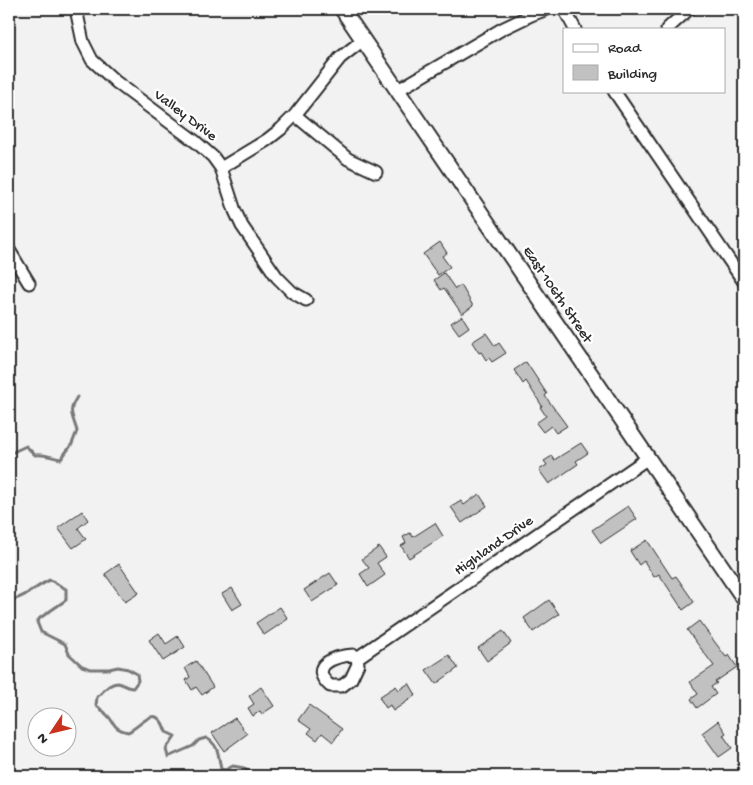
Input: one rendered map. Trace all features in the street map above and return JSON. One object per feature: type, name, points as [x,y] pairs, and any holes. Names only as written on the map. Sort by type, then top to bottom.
[{"type":"street","name":"Valley Drive","points":[[76,9],[83,42],[92,60],[116,82],[207,150],[221,168],[234,211],[242,226],[282,282],[292,292],[306,300]]},
{"type":"street","name":"East 106th Street","points":[[342,9],[744,599]]},
{"type":"street","points":[[398,90],[502,29],[530,14],[546,9]]},
{"type":"street","points":[[564,9],[574,28]]},
{"type":"street","points":[[668,28],[689,9]]},
{"type":"street","points":[[221,168],[275,134],[295,115],[340,58],[363,40]]},
{"type":"street","points":[[615,92],[744,282]]},
{"type":"street","points":[[295,115],[348,160],[376,172]]},
{"type":"street","points":[[9,250],[29,283]]},
{"type":"street","name":"Highland Drive","points":[[357,658],[648,458]]},
{"type":"building","points":[[440,242],[447,253],[442,256],[450,267],[438,275],[423,254]]},
{"type":"building","points":[[444,273],[455,289],[461,285],[473,306],[462,314],[444,288],[441,290],[434,280]]},
{"type":"building","points":[[462,316],[469,327],[459,334],[451,323]]},
{"type":"building","points":[[486,333],[495,346],[499,343],[506,353],[492,362],[489,358],[486,360],[481,352],[479,353],[472,342]]},
{"type":"building","points":[[526,362],[547,394],[545,396],[567,426],[556,433],[551,426],[543,432],[536,423],[546,416],[540,407],[542,406],[526,381],[523,384],[514,370]]},
{"type":"building","points":[[581,443],[588,453],[576,461],[578,464],[549,484],[539,470],[547,465],[544,461],[552,456],[554,460]]},
{"type":"building","points":[[479,494],[487,506],[462,523],[451,507],[461,501],[464,505]]},
{"type":"building","points":[[628,506],[637,519],[601,543],[592,530]]},
{"type":"building","points":[[82,511],[88,520],[78,528],[86,539],[73,548],[58,528]]},
{"type":"building","points":[[435,523],[443,536],[409,558],[401,546],[406,543],[403,537],[410,533],[413,537]]},
{"type":"building","points":[[647,540],[672,578],[676,576],[694,602],[683,610],[659,574],[654,577],[644,561],[639,565],[630,551]]},
{"type":"building","points":[[379,547],[386,557],[377,563],[385,575],[368,587],[360,574],[369,568],[362,559]]},
{"type":"building","points":[[119,564],[139,593],[125,602],[105,574]]},
{"type":"building","points":[[330,573],[338,585],[312,602],[304,590]]},
{"type":"building","points":[[232,588],[242,604],[232,610],[222,594]]},
{"type":"building","points":[[549,600],[559,614],[533,632],[524,618]]},
{"type":"building","points":[[280,607],[288,619],[264,635],[256,623]]},
{"type":"building","points":[[699,621],[726,657],[729,655],[737,667],[715,682],[717,683],[711,687],[716,694],[697,708],[691,699],[698,694],[690,682],[714,666],[687,630]]},
{"type":"building","points":[[503,631],[511,643],[487,661],[478,648]]},
{"type":"building","points":[[159,633],[166,644],[178,636],[185,647],[163,661],[149,640]]},
{"type":"building","points":[[449,655],[458,668],[436,684],[426,670]]},
{"type":"building","points":[[196,661],[213,687],[202,695],[196,687],[192,690],[186,680],[190,677],[185,668]]},
{"type":"building","points":[[409,683],[416,695],[393,711],[390,705],[386,708],[379,697],[396,686],[399,690]]},
{"type":"building","points":[[261,687],[274,706],[262,714],[260,711],[253,716],[248,708],[254,704],[249,696]]},
{"type":"building","points":[[309,705],[342,729],[333,742],[322,733],[317,740],[308,733],[311,729],[298,720]]},
{"type":"building","points":[[235,718],[247,734],[224,751],[212,733]]},
{"type":"building","points":[[718,721],[726,733],[723,735],[732,748],[719,757],[702,733]]},
{"type":"waterway","points":[[9,454],[26,446],[35,455],[61,459],[72,444],[77,431],[72,410],[77,397]]},
{"type":"waterway","points":[[9,600],[24,595],[50,580],[66,589],[66,600],[37,622],[41,632],[65,644],[69,654],[82,666],[91,669],[118,667],[128,669],[137,674],[138,681],[133,688],[115,683],[97,697],[96,705],[104,711],[116,727],[128,732],[149,718],[158,718],[166,732],[175,736],[166,749],[168,757],[206,738],[216,748],[221,769],[225,770],[233,766],[244,768],[254,773],[255,776]]}]
